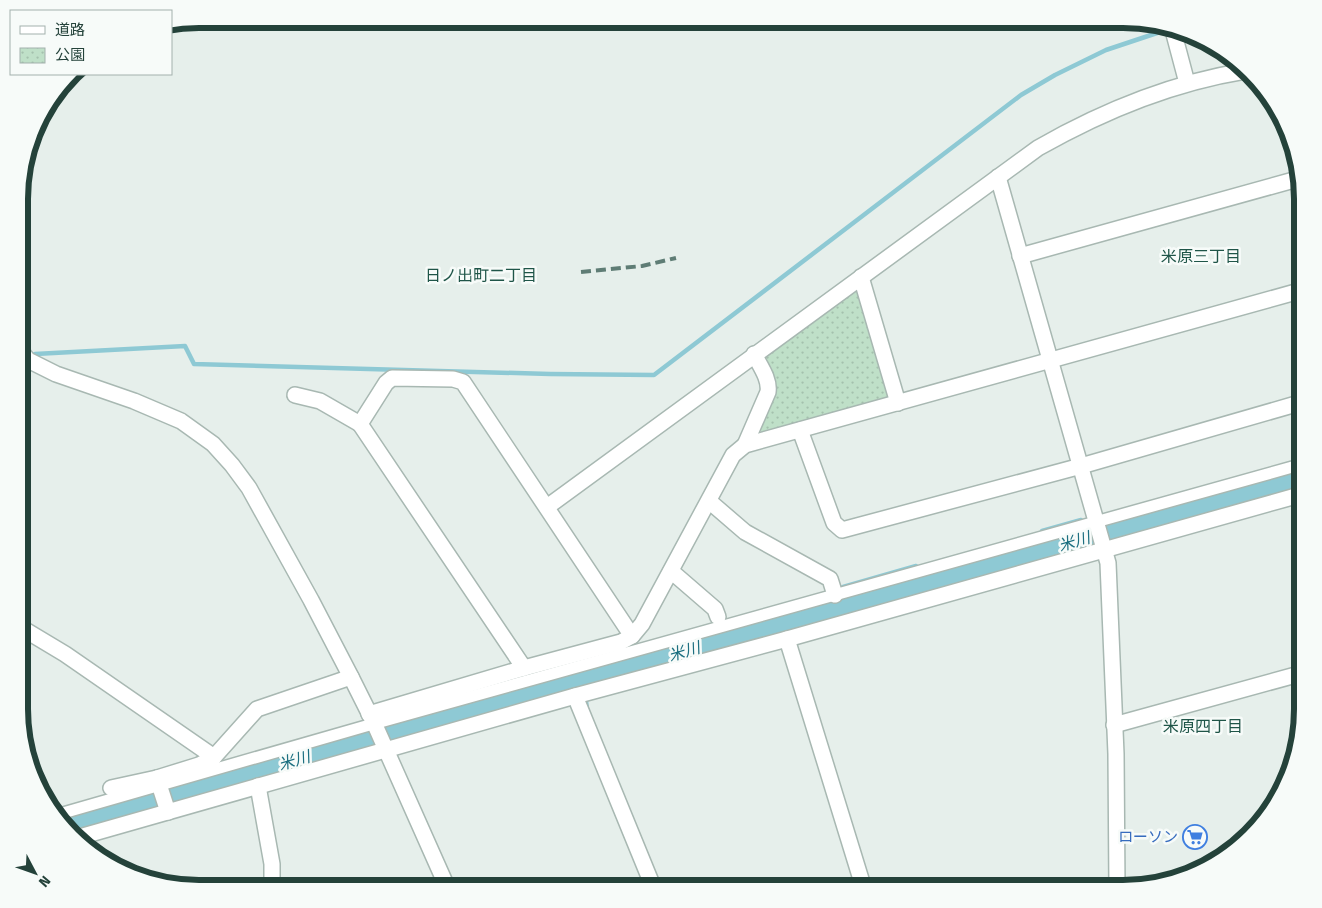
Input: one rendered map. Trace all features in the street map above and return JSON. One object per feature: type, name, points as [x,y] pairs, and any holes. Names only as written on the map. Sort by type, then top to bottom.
[{"type":"street","points":[[1174,36],[1187,83]]},
{"type":"street","points":[[547,507],[1038,148],[1118,108],[1187,83],[1239,72]]},
{"type":"street","points":[[998,177],[1108,563],[1116,754],[1117,880]]},
{"type":"street","points":[[1020,256],[1293,180]]},
{"type":"street","points":[[861,277],[898,403]]},
{"type":"street","points":[[63,814],[162,793],[366,726],[524,668],[622,642],[632,636],[642,624],[733,455],[745,445],[1294,292]]},
{"type":"street","points":[[745,445],[769,387],[754,354]]},
{"type":"street","points":[[28,360],[44,369],[134,401],[181,421],[201,434],[222,452],[249,488],[351,677],[444,880]]},
{"type":"street","points":[[360,424],[386,383],[392,378],[461,380],[632,636]]},
{"type":"street","points":[[295,395],[320,401],[360,424],[524,668]]},
{"type":"street","points":[[800,430],[834,523],[842,530],[1081,466],[1294,405]]},
{"type":"street","points":[[373,722],[1294,467]]},
{"type":"street","points":[[110,788],[162,793],[258,786],[384,748],[786,639],[1104,546],[1294,496]]},
{"type":"street","points":[[709,501],[745,532],[830,579],[835,595]]},
{"type":"street","points":[[671,571],[716,609],[718,617]]},
{"type":"street","points":[[28,632],[65,654],[214,757]]},
{"type":"street","points":[[786,639],[861,880]]},
{"type":"street","points":[[1114,724],[1294,675]]},
{"type":"street","points":[[83,835],[162,793],[214,757],[257,709],[351,677]]},
{"type":"street","points":[[575,696],[650,880]]},
{"type":"street","points":[[258,786],[272,864],[272,880]]},
{"type":"green space","points":[[856,288],[861,290],[891,394],[887,400],[763,434],[757,427],[776,388],[763,361],[765,355]]},
{"type":"waterway","points":[[35,354],[185,346],[194,364],[654,375],[1021,95],[1055,75],[1106,50],[1160,32]]},
{"type":"waterway","name":"米川","points":[[71,823],[382,734],[911,588],[1294,478]]},
{"type":"waterway","points":[[1042,531],[1081,520]]},
{"type":"waterway","points":[[843,587],[916,566]]},
{"type":"waterway","points":[[586,701],[587,710]]},
{"type":"railway","points":[[581,272],[642,266],[676,258]]},
{"type":"place","name":"ローソン","points":[[1195,837]]},
{"type":"district","name":"米原三丁目","points":[[1201,256]]},
{"type":"district","name":"日ノ出町二丁目","points":[[481,275]]},
{"type":"district","name":"米原四丁目","points":[[1203,726]]}]
